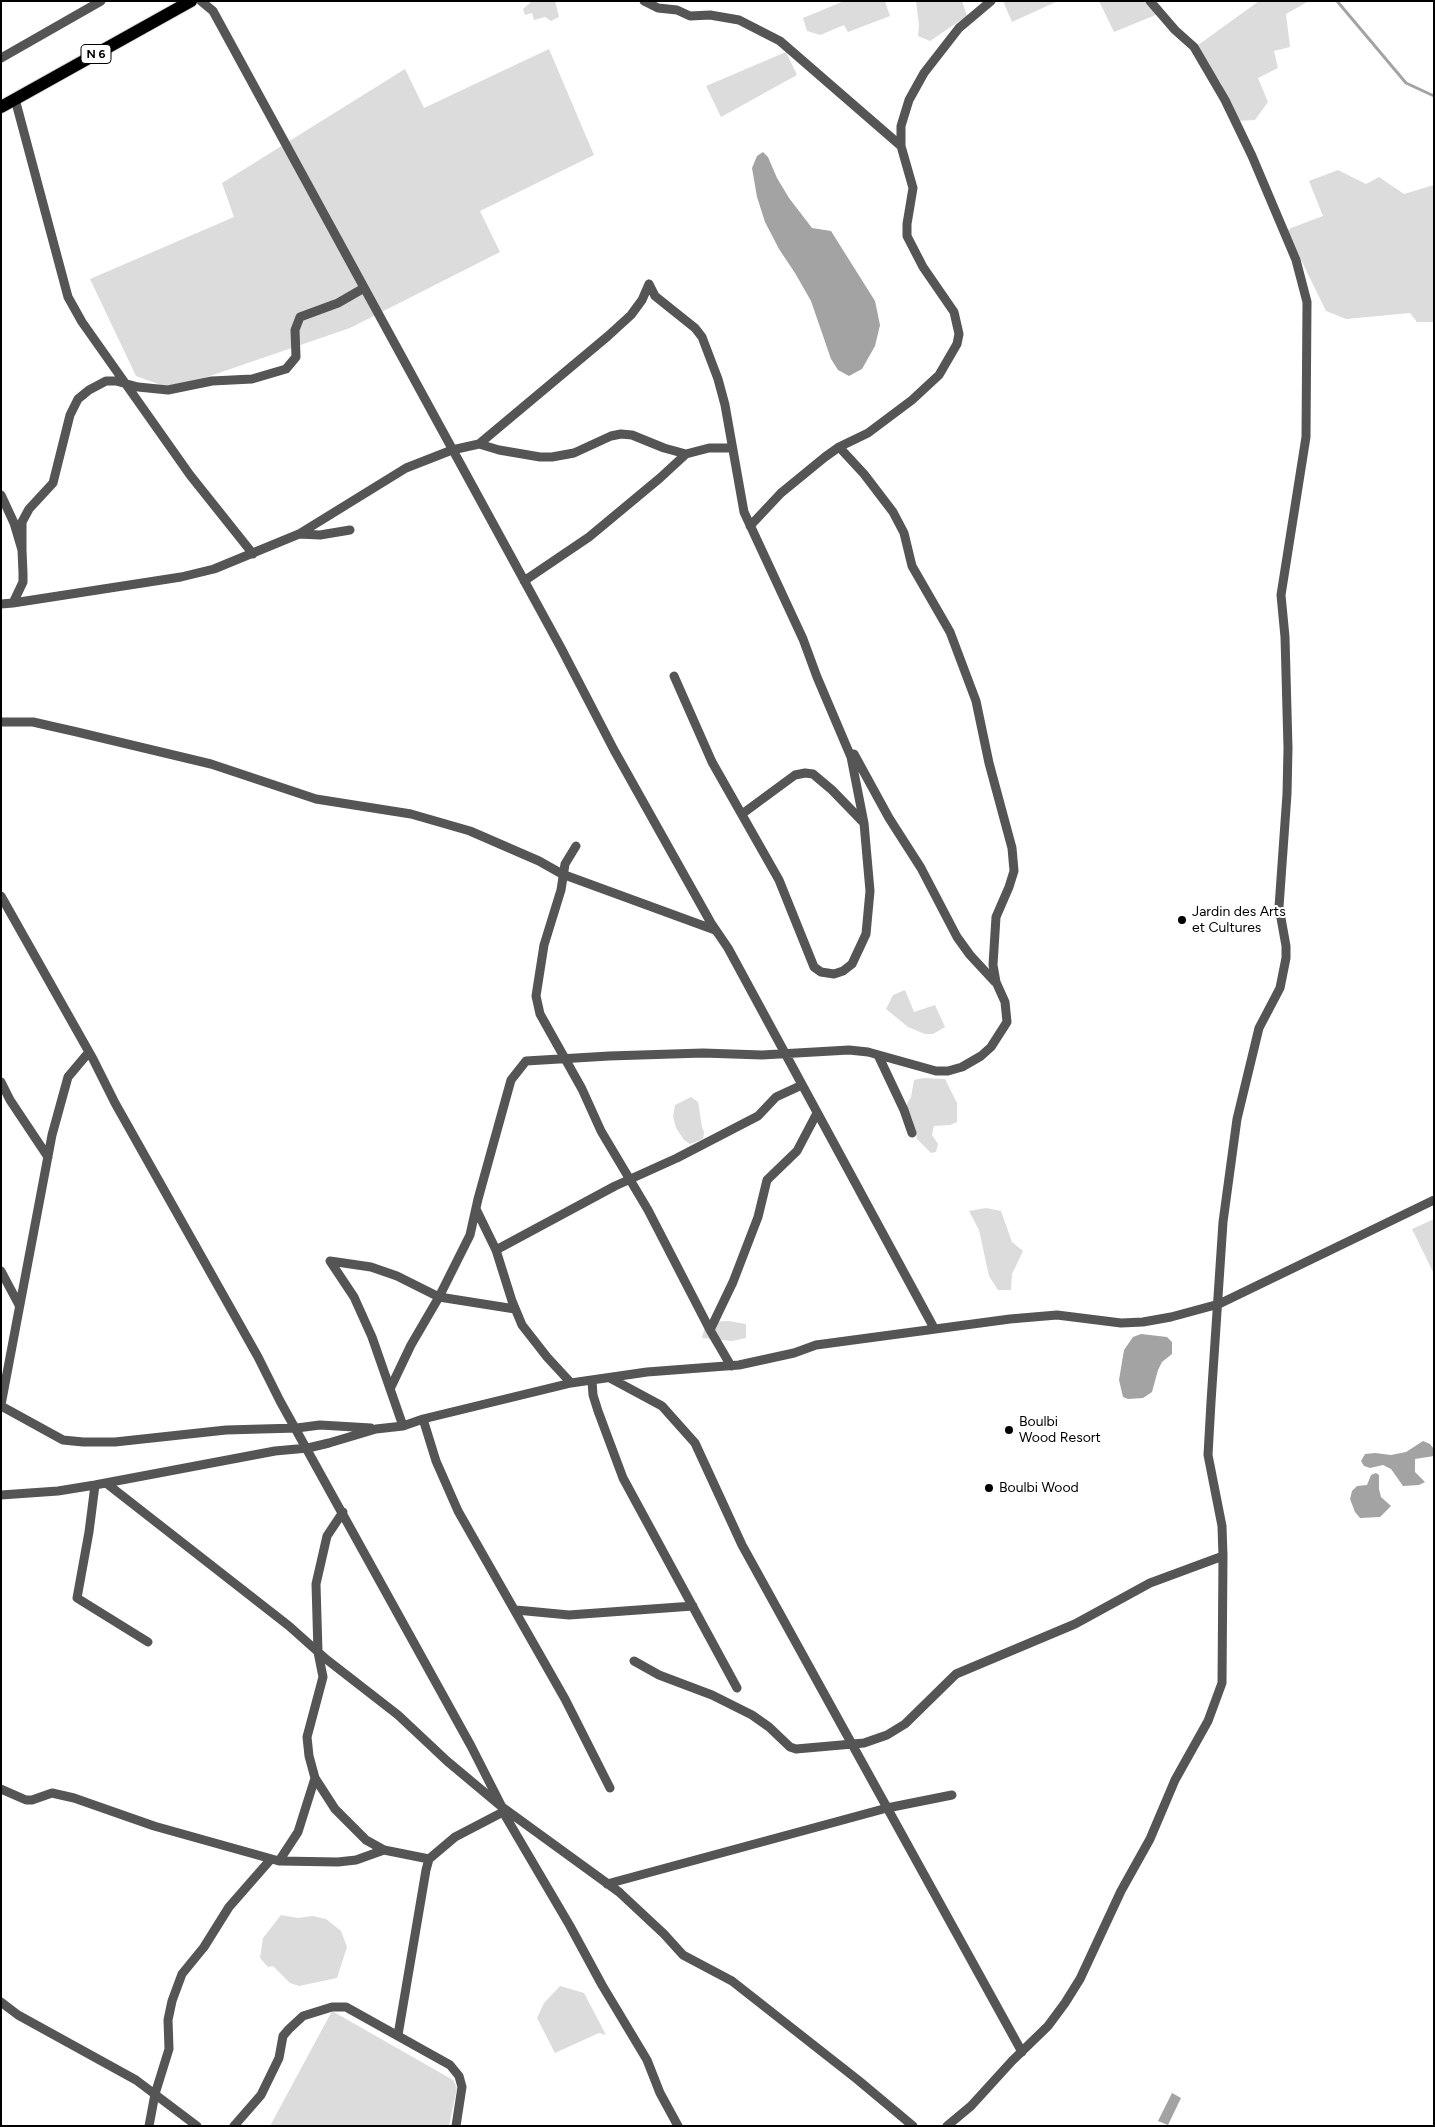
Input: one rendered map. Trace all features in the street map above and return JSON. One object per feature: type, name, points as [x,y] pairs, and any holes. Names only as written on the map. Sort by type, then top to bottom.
[{"type":"main road","name":"N 6","points":[[1,106],[191,1]]},
{"type":"street","points":[[1,58],[100,1]]},
{"type":"street","points":[[201,1],[213,11],[614,750],[715,930],[728,948],[934,1328]]},
{"type":"street","points":[[644,1],[658,8],[677,10],[690,16],[710,15],[739,20],[780,41],[901,146]]},
{"type":"street","points":[[750,526],[781,493],[839,447],[868,433],[912,400],[939,375],[957,344],[959,334],[954,312],[923,267],[907,236],[913,188],[901,146],[901,126],[915,87],[952,35],[991,1]]},
{"type":"street","points":[[947,2126],[971,2106],[1048,2026],[1066,2003],[1080,1978],[1121,1891],[1150,1839],[1175,1780],[1208,1721],[1222,1683],[1222,1526],[1208,1455],[1223,1222],[1237,1119],[1259,1028],[1280,988],[1286,958],[1286,946],[1279,907],[1287,794],[1288,748],[1285,637],[1281,596],[1306,437],[1307,302],[1303,280],[1296,260],[1252,156],[1225,100],[1194,47],[1175,30],[1150,1]]},
{"type":"street","points":[[15,99],[68,296],[82,322],[125,384],[206,496],[253,554]]},
{"type":"street","points":[[1,604],[181,577],[214,569],[299,534],[406,468],[452,450],[479,444],[631,315],[642,300],[648,284],[662,303],[695,328],[702,337],[718,379],[729,425],[740,500],[750,526],[804,639],[826,697],[847,742],[889,818],[921,868],[957,937],[970,955],[996,982]]},
{"type":"street","points":[[13,602],[23,582],[22,522],[29,509],[53,483],[70,415],[78,399],[98,384],[106,381],[116,381],[153,390],[168,390],[212,381],[252,379],[286,369],[296,357],[295,330],[300,317],[338,303],[364,288]]},
{"type":"street","points":[[479,444],[499,450],[540,457],[552,457],[574,453],[611,436],[621,434],[686,454]]},
{"type":"street","points":[[390,1389],[411,1346],[439,1298],[464,1249],[511,1080],[526,1061],[563,1057],[703,1053],[785,1054],[849,1050],[878,1055],[936,1071],[948,1071],[962,1067],[981,1056],[991,1047],[1007,1022],[1005,1002],[996,982],[993,965],[996,917],[1010,887],[1014,871],[1012,848],[976,701],[950,632],[912,566],[904,533],[893,512],[864,474],[839,447]]},
{"type":"street","points":[[524,581],[589,536],[660,478],[686,454],[709,448],[732,448]]},
{"type":"street","points":[[1,495],[14,523],[22,550]]},
{"type":"street","points":[[299,534],[320,535],[350,530]]},
{"type":"street","points":[[674,676],[696,730],[779,880],[814,967],[821,972],[834,974],[843,971],[852,964],[860,949],[866,934],[870,891],[864,823],[855,772],[847,742]]},
{"type":"street","points":[[1,722],[33,722],[77,732],[211,764],[316,799],[411,814],[470,831],[538,861],[562,874],[715,930]]},
{"type":"street","points":[[742,814],[795,775],[805,773],[813,774],[832,790],[864,823]]},
{"type":"street","points":[[576,846],[565,864],[561,890],[544,945],[536,996],[540,1014],[582,1089],[601,1131],[648,1210],[710,1330],[731,1366]]},
{"type":"street","points":[[1,896],[89,1052],[114,1103],[308,1448],[471,1746],[502,1809],[647,2060],[660,2092],[678,2126]]},
{"type":"street","points":[[89,1052],[68,1077],[48,1157],[1,1406],[63,1440],[114,1442],[226,1430],[320,1426],[376,1429],[403,1426],[423,1419],[571,1383],[647,1372],[731,1366],[794,1353],[816,1345],[934,1328],[1057,1315],[1121,1323],[1143,1322],[1196,1311],[1219,1304],[1434,1200]]},
{"type":"street","points":[[878,1055],[904,1110],[912,1134]]},
{"type":"street","points":[[1,1082],[10,1100],[48,1157]]},
{"type":"street","points":[[496,1250],[629,1179],[677,1158],[758,1116],[776,1097],[802,1084]]},
{"type":"street","points":[[710,1330],[733,1282],[758,1217],[766,1180],[797,1151],[817,1112]]},
{"type":"street","points":[[476,1209],[496,1250],[522,1325],[532,1340],[571,1383]]},
{"type":"street","points":[[403,1426],[377,1349],[354,1297],[330,1260],[371,1267],[397,1276],[439,1298],[515,1309]]},
{"type":"street","points":[[1,1271],[19,1305]]},
{"type":"street","points":[[610,1378],[662,1406],[694,1443],[742,1545],[1022,2052]]},
{"type":"street","points":[[592,1381],[593,1395],[598,1411],[623,1478],[737,1688]]},
{"type":"street","points":[[423,1419],[446,1486],[566,1699],[610,1788]]},
{"type":"street","points":[[1,1495],[58,1491],[275,1452],[308,1448],[376,1429]]},
{"type":"street","points":[[106,1483],[289,1626],[318,1652],[398,1716],[502,1809],[532,1827],[619,1892],[664,1934],[683,1955],[732,1981],[858,2080],[913,2126]]},
{"type":"street","points":[[95,1485],[77,1598],[148,1642]]},
{"type":"street","points":[[343,1512],[327,1536],[316,1584],[318,1652],[323,1677],[307,1737],[309,1756],[315,1778],[335,1809],[366,1840],[384,1850],[429,1859]]},
{"type":"street","points":[[634,1660],[659,1675],[712,1695],[743,1710],[769,1727],[790,1747],[796,1749],[853,1745],[887,1735],[905,1724],[956,1674],[1075,1624],[1150,1583],[1223,1556]]},
{"type":"street","points":[[516,1610],[569,1615],[693,1606]]},
{"type":"street","points":[[149,2126],[154,2094],[169,2049],[168,2020],[182,1974],[204,1947],[229,1907],[275,1860],[298,1832],[315,1778]]},
{"type":"street","points":[[1,1789],[26,1800],[32,1800],[52,1793],[154,1826],[275,1860],[338,1862],[356,1860],[384,1850]]},
{"type":"street","points":[[1,1793],[12,1794]]},
{"type":"street","points":[[606,1884],[887,1808],[952,1795]]},
{"type":"street","points":[[398,2035],[429,1859],[454,1837],[502,1809]]},
{"type":"street","points":[[1,2002],[18,2015],[136,2080],[197,2126]]},
{"type":"street","points":[[234,2126],[261,2095],[278,2058],[283,2036],[303,2016],[332,2007],[346,2007],[450,2064],[459,2076],[462,2087],[456,2126]]},
{"type":"shaded area","points":[[532,1],[555,1],[559,17],[551,21],[545,17],[534,20],[532,13],[525,15],[523,9]]},
{"type":"shaded area","points":[[844,1],[885,1],[890,16],[848,32],[844,25],[820,35],[807,31],[803,18]]},
{"type":"shaded area","points":[[916,1],[962,1],[967,16],[930,41],[918,36],[919,25]]},
{"type":"shaded area","points":[[1003,1],[1058,1],[1012,22]]},
{"type":"shaded area","points":[[1099,1],[1146,1],[1158,14],[1114,32]]},
{"type":"shaded area","points":[[1259,1],[1309,1],[1286,14],[1290,47],[1274,51],[1278,68],[1258,78],[1268,102],[1255,120],[1238,121],[1221,83],[1194,48]]},
{"type":"shaded area","points":[[549,49],[594,155],[480,211],[500,252],[350,328],[172,389],[136,376],[90,279],[234,217],[222,183],[405,69],[424,108]]},
{"type":"shaded area","points":[[786,52],[797,75],[721,117],[706,86]]},
{"type":"shaded area","points":[[763,152],[768,157],[777,178],[789,198],[812,228],[831,231],[875,301],[880,325],[875,346],[862,369],[849,376],[838,370],[831,359],[811,301],[765,222],[757,197],[752,168],[757,156]]},
{"type":"shaded area","points":[[1338,170],[1366,184],[1379,177],[1404,194],[1434,185],[1434,322],[1417,322],[1410,313],[1346,319],[1326,311],[1287,231],[1323,216],[1309,181]]},
{"type":"shaded area","points":[[905,990],[914,1012],[935,1005],[945,1027],[933,1034],[925,1034],[908,1027],[886,1009],[893,995]]},
{"type":"shaded area","points":[[924,1078],[945,1079],[957,1103],[957,1122],[950,1125],[934,1126],[932,1135],[938,1144],[936,1152],[931,1153],[917,1139],[912,1119],[906,1106],[911,1097],[914,1080]]},
{"type":"shaded area","points":[[691,1097],[698,1102],[704,1132],[703,1139],[690,1144],[684,1140],[676,1128],[673,1116],[675,1105]]},
{"type":"shaded area","points":[[986,1208],[1001,1211],[1012,1242],[1023,1251],[1012,1274],[1011,1290],[998,1290],[989,1276],[979,1230],[969,1211]]},
{"type":"shaded area","points":[[1434,1219],[1434,1274],[1412,1229]]},
{"type":"shaded area","points":[[729,1321],[746,1324],[746,1338],[732,1341],[702,1338],[706,1322]]},
{"type":"shaded area","points":[[1141,1334],[1167,1337],[1172,1342],[1172,1354],[1162,1362],[1152,1392],[1143,1398],[1128,1399],[1123,1397],[1119,1380],[1124,1350],[1133,1337]]},
{"type":"shaded area","points":[[1423,1441],[1430,1444],[1434,1449],[1434,1456],[1415,1459],[1415,1472],[1425,1482],[1419,1485],[1403,1486],[1391,1469],[1383,1465],[1370,1468],[1364,1466],[1361,1461],[1365,1454],[1391,1455],[1406,1452]]},
{"type":"shaded area","points":[[1376,1473],[1379,1475],[1381,1497],[1391,1506],[1380,1517],[1360,1518],[1355,1512],[1350,1499],[1352,1491],[1357,1486],[1367,1485],[1371,1475]]},
{"type":"shaded area","points":[[281,1915],[298,1918],[312,1916],[326,1919],[341,1931],[347,1947],[337,1978],[299,1986],[290,1983],[273,1966],[268,1967],[260,1958],[263,1938]]},
{"type":"shaded area","points":[[560,1986],[584,1993],[606,2035],[599,2033],[555,2053],[537,2018],[544,2003]]},
{"type":"shaded area","points":[[332,2011],[453,2080],[457,2088],[449,2126],[270,2126]]},
{"type":"shaded area","points":[[1172,2093],[1181,2098],[1168,2125],[1158,2121]]},
{"type":"waterway","points":[[1337,1],[1406,83],[1434,96]]},
{"type":"place","name":"Jardin des Arts et Cultures","points":[[1182,920]]},
{"type":"place","name":"Boulbi Wood Resort","points":[[1009,1430]]},
{"type":"place","name":"Boulbi Wood","points":[[989,1488]]}]
